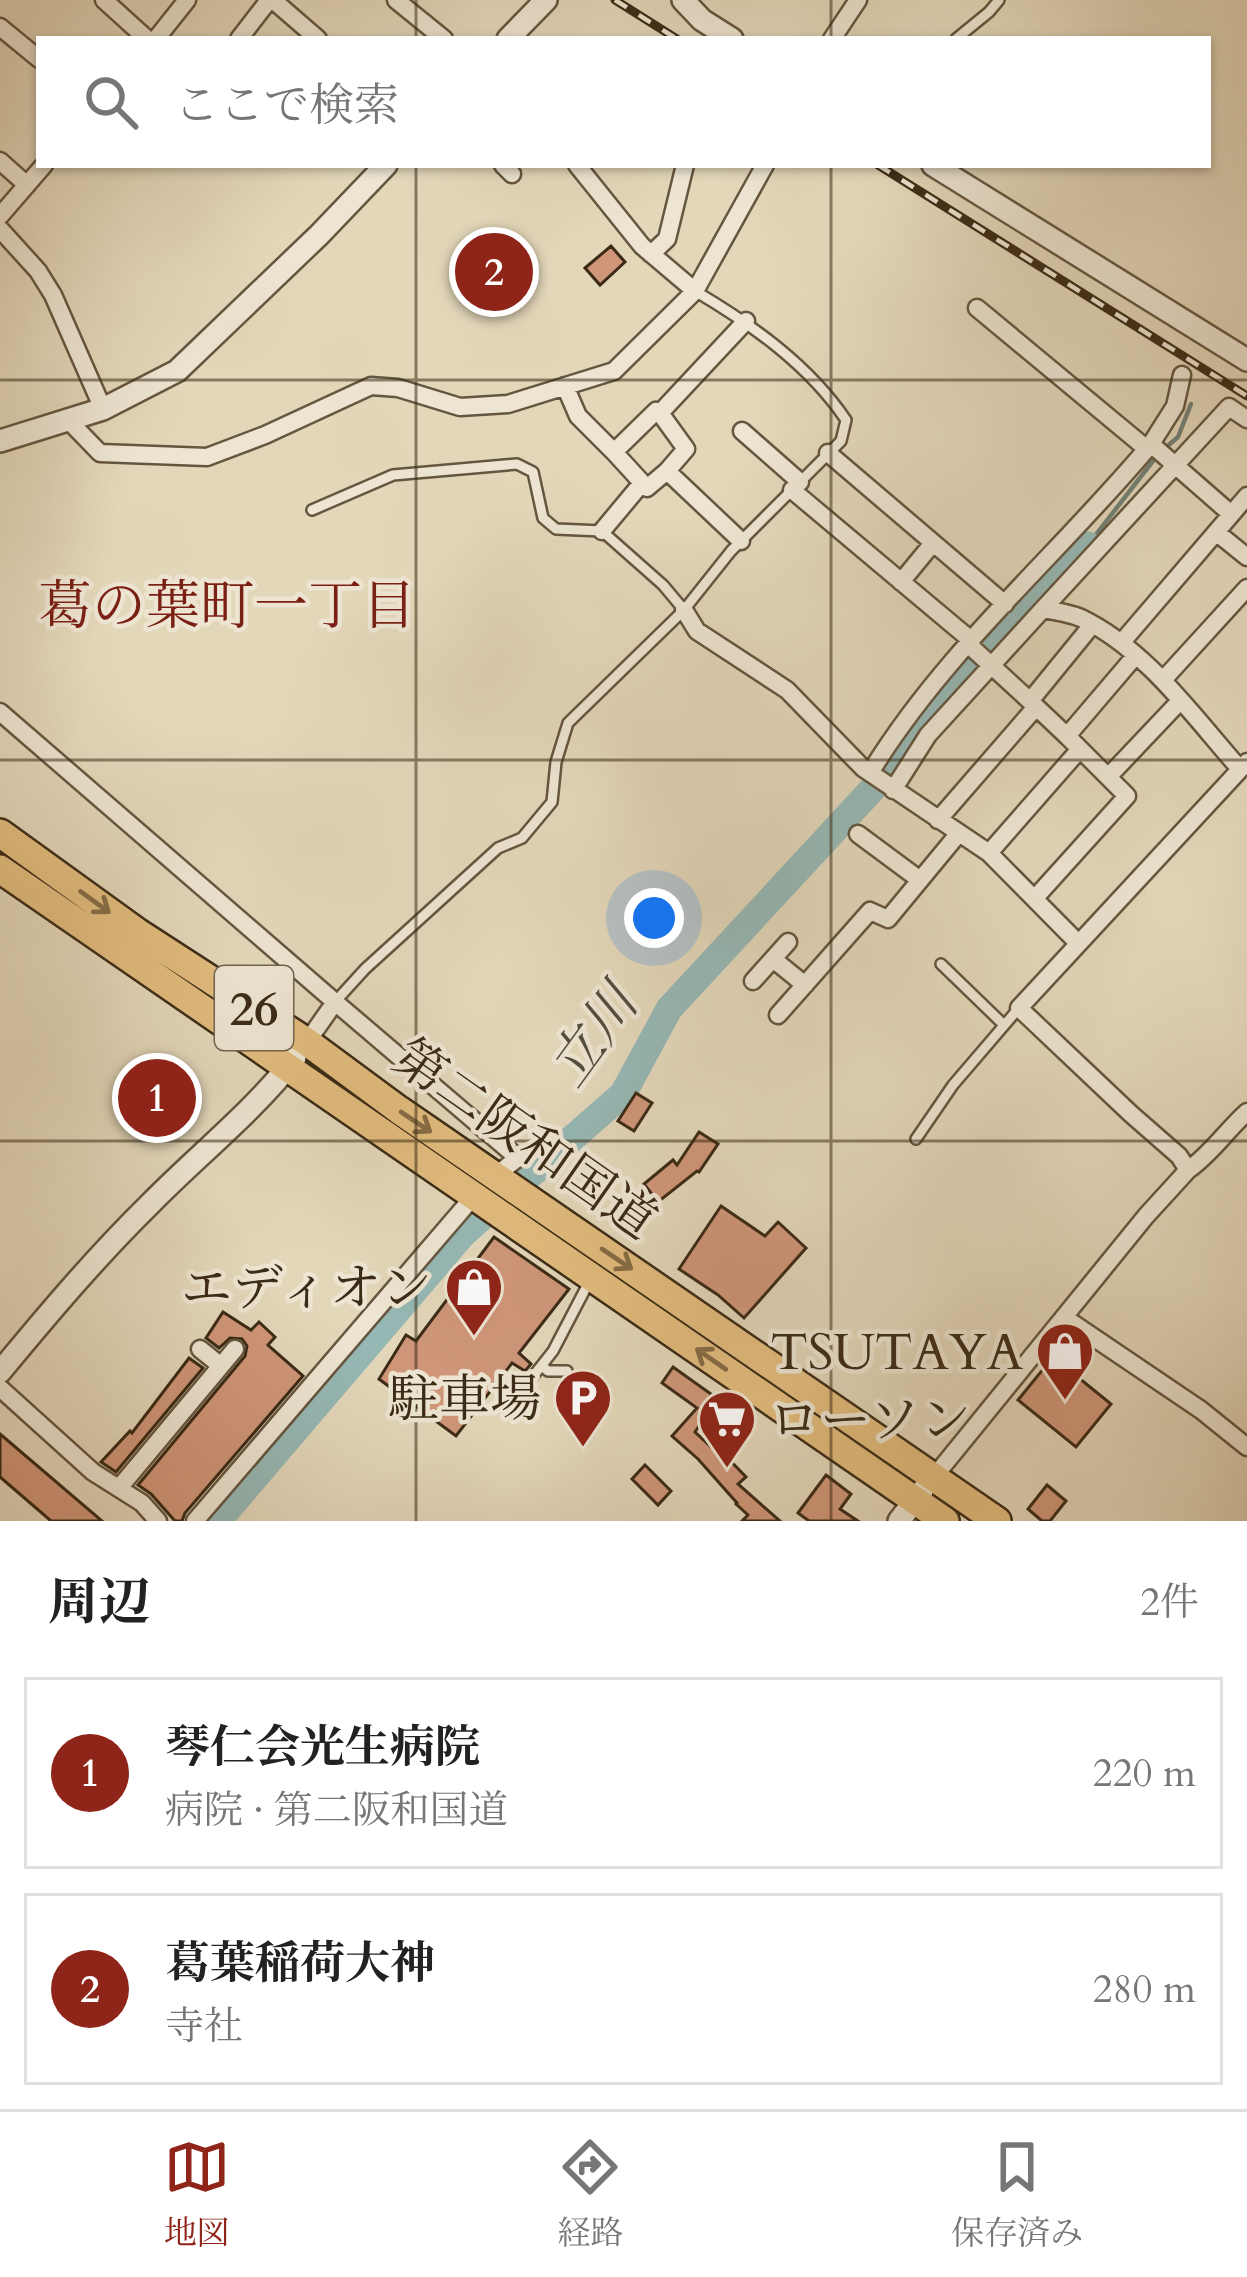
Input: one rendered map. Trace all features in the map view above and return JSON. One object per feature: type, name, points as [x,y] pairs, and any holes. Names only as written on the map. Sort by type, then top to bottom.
[{"type":"highway","name":"第二阪和国道","points":[[0,833],[399,1110],[592,1277],[907,1510],[945,1521]]},
{"type":"highway","name":"第二阪和国道","points":[[0,869],[287,1068],[497,1194],[997,1521]]},
{"type":"street","points":[[104,0],[143,36]]},
{"type":"street","points":[[158,36],[188,0]]},
{"type":"street","points":[[241,36],[271,0],[314,36]]},
{"type":"street","points":[[511,36],[546,0]]},
{"type":"street","points":[[682,0],[701,20],[727,36]]},
{"type":"street","points":[[834,36],[858,0]]},
{"type":"street","points":[[406,3],[441,36]]},
{"type":"street","points":[[0,27],[36,57]]},
{"type":"street","points":[[0,161],[27,185]]},
{"type":"street","points":[[0,216],[41,168]]},
{"type":"street","points":[[0,441],[103,409],[177,371],[383,168]]},
{"type":"street","points":[[579,168],[651,254],[695,291]]},
{"type":"street","points":[[651,254],[667,239],[684,168]]},
{"type":"street","points":[[68,420],[100,453],[207,457],[371,386],[398,388],[460,407],[508,404],[614,371],[695,291],[763,168]]},
{"type":"street","points":[[962,174],[1246,357]]},
{"type":"street","points":[[0,229],[53,295],[103,409]]},
{"type":"street","points":[[977,308],[1231,514]]},
{"type":"street","points":[[660,413],[746,321]]},
{"type":"street","points":[[890,788],[1150,446],[1174,406],[1182,375]]},
{"type":"street","points":[[565,386],[578,416],[646,488],[686,449],[656,410],[614,452]]},
{"type":"street","points":[[870,773],[894,734],[1005,604],[1036,598],[1229,407],[1247,419]]},
{"type":"street","points":[[742,431],[1127,796],[1035,898]]},
{"type":"street","points":[[828,453],[1005,604]]},
{"type":"street","points":[[667,472],[741,541]]},
{"type":"street","points":[[602,531],[642,483]]},
{"type":"street","points":[[1122,642],[1247,496]]},
{"type":"street","points":[[1216,532],[1247,557]]},
{"type":"street","points":[[901,581],[933,543]]},
{"type":"street","points":[[1162,680],[1247,588]]},
{"type":"street","points":[[1036,598],[1122,642],[1243,765],[1019,1008],[1179,1156],[1188,1170]]},
{"type":"street","points":[[684,610],[697,631],[787,691],[870,773],[989,853],[1078,943]]},
{"type":"street","points":[[938,820],[1093,625]]},
{"type":"street","points":[[989,853],[1136,656]]},
{"type":"street","points":[[1108,777],[1180,700]]},
{"type":"street","points":[[0,712],[518,1158],[497,1194],[195,1521]]},
{"type":"street","points":[[778,1015],[870,911],[888,920],[959,833]]},
{"type":"street","points":[[858,834],[920,880]]},
{"type":"street","points":[[753,981],[788,942]]},
{"type":"street","points":[[773,959],[805,985]]},
{"type":"street","points":[[0,1372],[148,1205],[275,1084],[335,1003]]},
{"type":"street","points":[[907,1510],[1146,1216],[1247,1112]]},
{"type":"street","points":[[1065,1318],[1247,1447]]},
{"type":"street","points":[[200,1348],[221,1366]]},
{"type":"street","points":[[119,1488],[170,1439],[235,1349]]},
{"type":"street","points":[[0,1388],[93,1472],[142,1503],[158,1521]]},
{"type":"lane","points":[[960,36],[999,0]]},
{"type":"lane","points":[[335,1003],[498,848],[522,838],[552,802],[556,762],[568,723],[684,610],[741,541],[841,441],[846,420],[829,394],[746,321],[695,291]]},
{"type":"lane","points":[[312,510],[393,476],[517,464],[533,472],[543,518],[556,530],[602,531],[684,610]]},
{"type":"lane","points":[[941,964],[1004,1025]]},
{"type":"lane","points":[[916,1139],[953,1084],[1019,1008]]},
{"type":"lane","points":[[519,1394],[542,1366],[592,1277]]},
{"type":"lane","points":[[542,1366],[567,1371]]},
{"type":"building","points":[[611,246],[625,262],[600,285],[585,268]]},
{"type":"building","points":[[636,1093],[652,1103],[634,1131],[618,1121]]},
{"type":"building","points":[[699,1132],[718,1144],[699,1172],[658,1202],[644,1184],[673,1160],[677,1165]]},
{"type":"building","points":[[721,1206],[765,1236],[778,1222],[806,1248],[744,1318],[679,1269]]},
{"type":"building","name":"エディオン","points":[[494,1237],[569,1289],[519,1353],[531,1364],[525,1371],[512,1363],[456,1436],[379,1379],[406,1335],[416,1341]]},
{"type":"building","points":[[223,1312],[251,1330],[259,1322],[275,1337],[268,1345],[303,1376],[182,1521],[175,1521],[138,1485],[245,1356],[247,1346],[242,1339],[230,1338],[219,1348],[206,1338]]},
{"type":"building","name":"TSUTAYA","points":[[1053,1357],[1111,1404],[1076,1447],[1018,1400]]},
{"type":"building","points":[[189,1358],[203,1368],[116,1472],[101,1462],[132,1433]]},
{"type":"building","points":[[673,1367],[718,1399],[695,1432],[746,1477],[738,1484],[780,1521],[742,1521],[748,1515],[672,1436],[697,1408],[662,1383]]},
{"type":"building","points":[[0,1434],[102,1521],[51,1521],[0,1477]]},
{"type":"building","points":[[645,1465],[671,1491],[658,1505],[632,1479]]},
{"type":"building","points":[[826,1475],[851,1494],[840,1509],[858,1521],[809,1521],[798,1513]]},
{"type":"building","points":[[1047,1485],[1066,1501],[1050,1521],[1042,1521],[1028,1509]]},
{"type":"waterway","points":[[1164,449],[1178,437],[1191,404]]},
{"type":"waterway","points":[[1088,545],[1156,457]]},
{"type":"waterway","name":"立川","points":[[218,1521],[463,1234],[623,1094],[669,1009],[879,782],[976,658],[1088,545]]},
{"type":"railway","points":[[615,0],[672,36]]},
{"type":"railway","points":[[883,168],[1247,396]]},
{"type":"place","name":"葛葉稲荷大神","points":[[494,272]]},
{"type":"place","name":"琴仁会光生病院","points":[[157,1098]]},
{"type":"place","name":"エディオン","points":[[474,1338]]},
{"type":"place","name":"TSUTAYA","points":[[1065,1402]]},
{"type":"place","name":"駐車場","points":[[583,1449]]},
{"type":"place","name":"ローソン","points":[[727,1470]]},
{"type":"district","name":"葛の葉町一丁目","points":[[227,605]]}]
